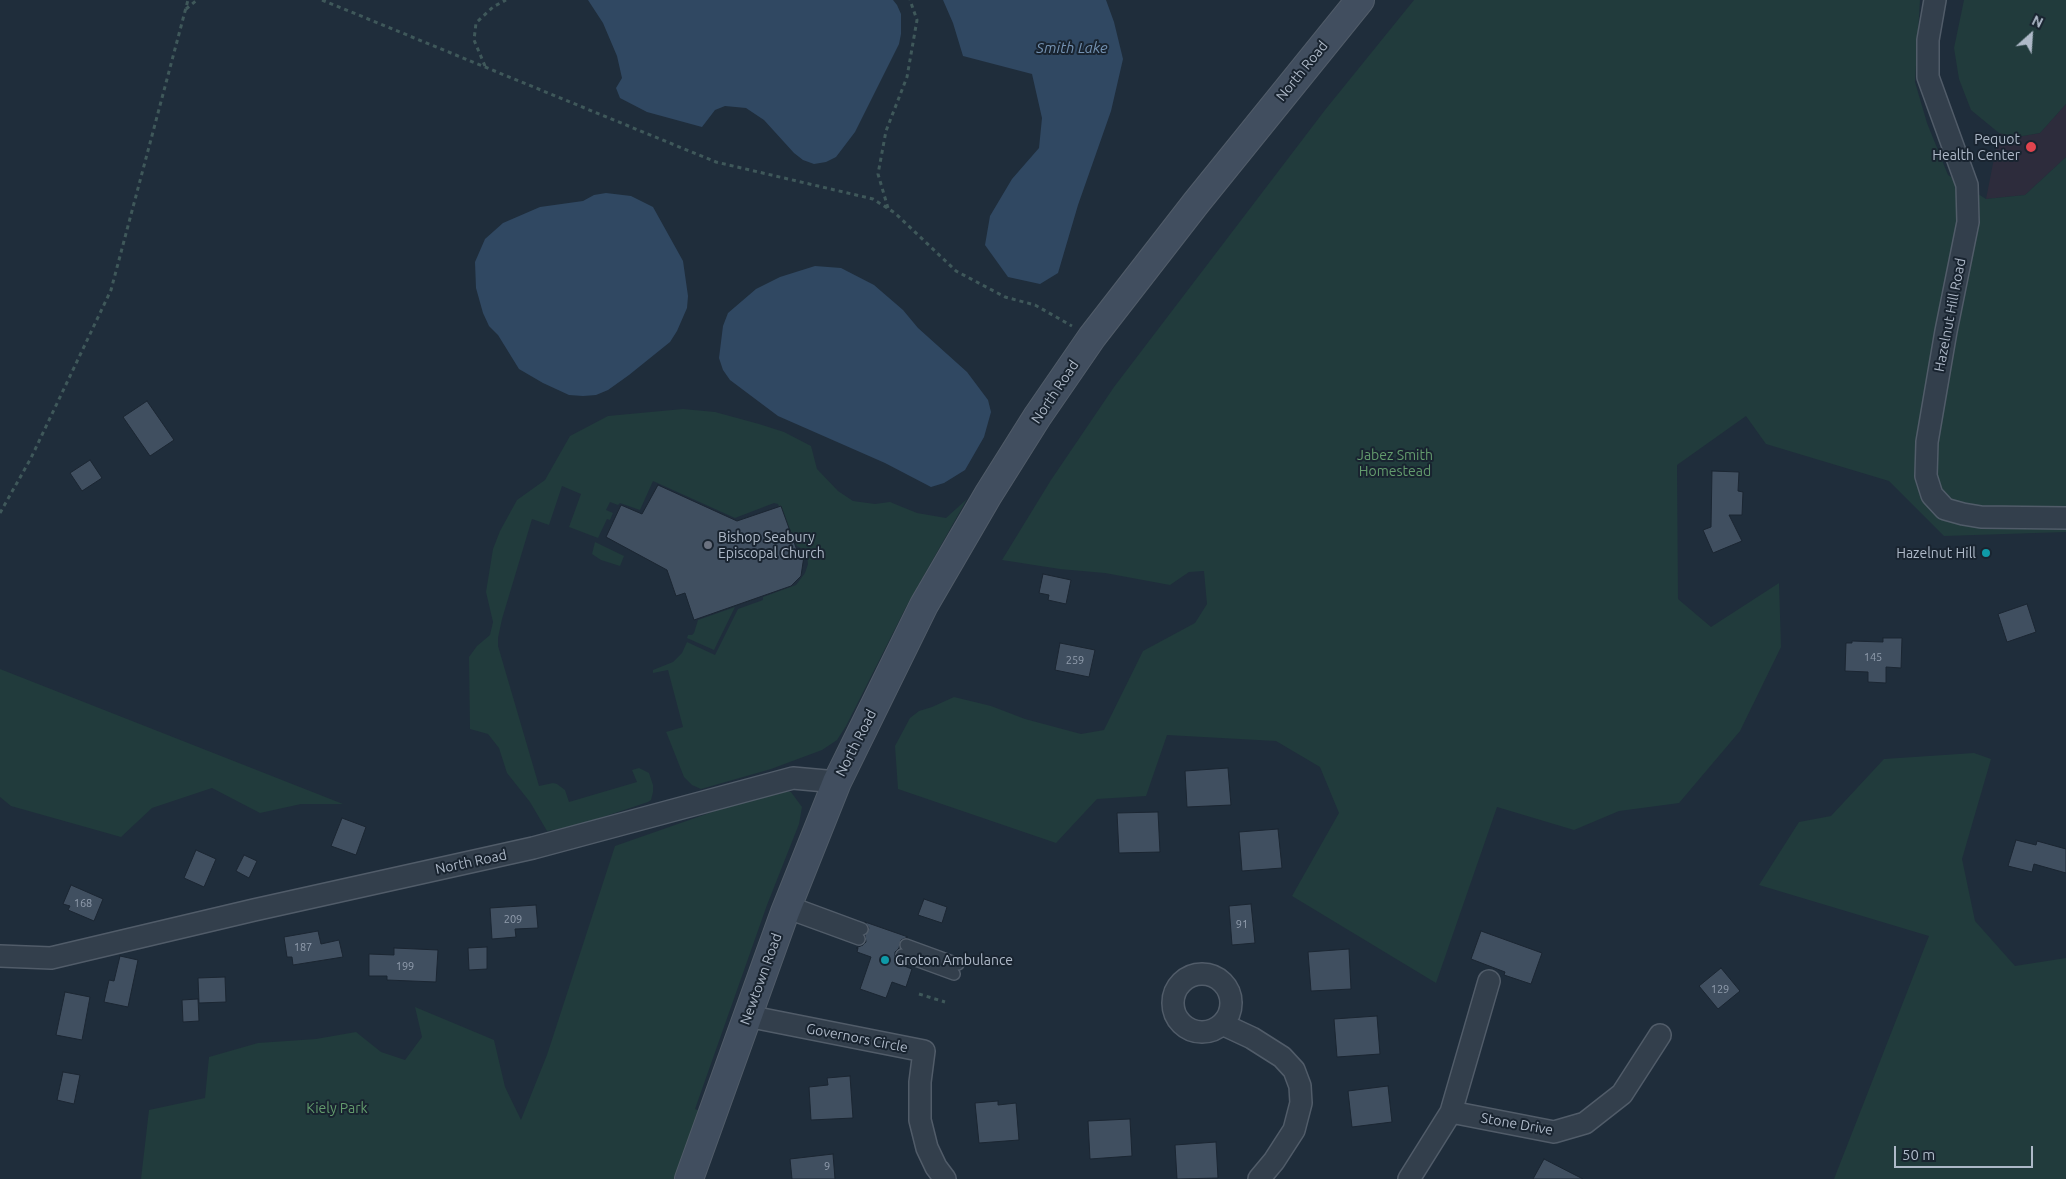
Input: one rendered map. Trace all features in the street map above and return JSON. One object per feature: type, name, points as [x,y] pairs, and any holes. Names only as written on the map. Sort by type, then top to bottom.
[{"type":"main road","name":"North Road","points":[[837,782],[924,605],[956,548],[1037,417],[1092,337],[1196,203],[1360,0]]},
{"type":"main road","name":"Newtown Road","points":[[689,1179],[787,907],[837,782]]},
{"type":"street","name":"Hazelnut Hill Road","points":[[1935,0],[1928,40],[1928,77],[1967,185],[1968,222],[1946,330],[1930,423],[1927,442],[1926,476],[1932,495],[1945,509],[1981,517],[2066,518]]},
{"type":"street","name":"North Road","points":[[0,956],[51,958],[254,910],[533,848],[792,778],[837,782]]},
{"type":"street","points":[[1409,1179],[1451,1112],[1489,981]]},
{"type":"street","name":"Governors Circle","points":[[747,1016],[924,1051],[920,1082],[920,1120],[927,1148],[936,1167],[945,1179]]},
{"type":"street","points":[[1222,1024],[1252,1038],[1282,1057],[1294,1070],[1300,1086],[1301,1103],[1294,1130],[1274,1161],[1259,1179]]},
{"type":"street","name":"Stone Drive","points":[[1451,1112],[1554,1132],[1585,1123],[1622,1094],[1660,1035]]},
{"type":"lane","points":[[787,907],[860,934]]},
{"type":"lane","points":[[904,950],[956,969]]},
{"type":"path","points":[[0,513],[31,458],[110,290],[188,0]]},
{"type":"path","points":[[186,9],[197,0]]},
{"type":"path","points":[[322,0],[716,162],[873,199],[888,208],[921,236],[956,271],[1005,297],[1035,305],[1092,337]]},
{"type":"path","points":[[484,66],[474,40],[476,23],[493,6],[506,0]]},
{"type":"path","points":[[888,208],[878,174],[886,132],[908,67],[917,20],[910,0]]},
{"type":"path","points":[[919,994],[945,1002]]},
{"type":"shaded area","name":"Pequot Health Center","points":[[2066,104],[2066,157],[2025,195],[1986,199],[1999,133],[2017,137],[2040,133]]},
{"type":"green space","name":"Jabez Smith Homestead","points":[[1414,0],[1920,0],[1915,82],[1927,123],[1948,175],[1986,199],[2025,195],[2066,157],[2066,532],[1944,536],[1889,481],[1766,444],[1746,416],[1677,465],[1678,599],[1711,627],[1779,583],[1781,647],[1740,731],[1679,803],[1619,811],[1574,830],[1497,807],[1436,983],[1292,896],[1339,813],[1320,767],[1276,741],[1167,735],[1146,796],[1097,799],[1056,843],[898,789],[895,746],[910,718],[919,711],[954,697],[991,706],[1025,719],[1081,734],[1104,730],[1143,651],[1195,623],[1207,604],[1204,571],[1189,572],[1170,585],[1105,573],[1060,569],[1002,560],[1051,480],[1114,387],[1325,110]]},
{"type":"green space","points":[[1964,0],[2066,0],[2066,104],[2040,133],[2017,137],[1999,133],[1971,110],[1959,79],[1954,48]]},
{"type":"green space","points":[[683,409],[715,412],[759,424],[784,432],[811,446],[817,469],[838,491],[853,501],[875,504],[890,502],[917,513],[946,518],[967,499],[906,607],[846,726],[837,740],[822,750],[771,769],[701,789],[692,785],[684,777],[666,732],[683,727],[668,670],[653,673],[653,670],[673,662],[682,653],[687,642],[715,655],[738,609],[763,600],[763,597],[796,585],[805,573],[808,564],[807,556],[804,550],[797,546],[778,504],[774,503],[735,518],[653,481],[640,510],[620,503],[618,505],[610,502],[606,510],[613,513],[610,520],[607,519],[598,538],[569,527],[581,494],[562,486],[549,525],[532,519],[498,638],[498,646],[539,786],[557,784],[565,790],[569,802],[637,782],[632,770],[639,768],[649,773],[653,792],[651,800],[648,802],[576,826],[547,831],[530,802],[507,773],[499,748],[488,734],[470,729],[469,657],[477,646],[490,635],[493,622],[486,592],[493,549],[500,531],[517,500],[545,480],[570,436],[608,416]]},
{"type":"green space","points":[[595,542],[624,556],[620,566],[601,560],[592,554]]},
{"type":"green space","points":[[735,607],[714,650],[687,638],[688,635],[694,633],[698,620]]},
{"type":"green space","points":[[0,669],[343,804],[301,804],[260,813],[212,788],[152,808],[121,837],[11,806],[0,797]]},
{"type":"green space","points":[[1974,753],[1991,759],[1962,859],[1975,921],[2015,966],[2066,958],[2066,1179],[1834,1179],[1929,936],[1759,885],[1799,822],[1831,816],[1884,759]]},
{"type":"green space","name":"Kiely Park","points":[[775,790],[791,792],[802,807],[799,824],[767,905],[695,1109],[706,1113],[683,1179],[141,1179],[149,1110],[205,1098],[209,1057],[258,1043],[316,1039],[356,1032],[381,1052],[405,1060],[422,1037],[415,1007],[494,1040],[505,1087],[521,1120],[547,1055],[615,846]]},
{"type":"water","points":[[588,0],[893,0],[901,14],[901,34],[899,44],[855,132],[836,157],[826,162],[814,164],[803,160],[794,153],[764,120],[746,108],[725,106],[715,110],[702,127],[647,112],[620,98],[616,88],[622,78],[617,56],[603,23]]},
{"type":"water","name":"Smith Lake","points":[[943,0],[1106,0],[1114,22],[1123,59],[1111,111],[1078,205],[1058,273],[1040,284],[1008,277],[985,245],[990,216],[1012,179],[1039,148],[1042,118],[1032,74],[963,56],[953,23]]},
{"type":"water","points":[[606,193],[631,196],[653,207],[683,261],[688,296],[687,308],[670,342],[629,375],[608,390],[596,395],[569,395],[519,369],[498,335],[489,326],[483,313],[476,288],[475,262],[485,239],[503,223],[540,207],[583,201],[594,195]]},
{"type":"water","points":[[815,266],[841,268],[874,285],[903,310],[918,328],[967,372],[988,400],[991,412],[984,437],[965,470],[944,483],[931,487],[885,463],[778,416],[730,380],[723,370],[719,358],[723,326],[728,313],[756,289],[780,277]]},
{"type":"building","points":[[147,401],[174,440],[150,456],[123,417]]},
{"type":"building","points":[[90,460],[102,478],[82,491],[70,473]]},
{"type":"building","points":[[1712,471],[1739,472],[1738,491],[1743,492],[1742,515],[1729,515],[1742,541],[1713,553],[1703,530],[1711,527]]},
{"type":"building","name":"Bishop Seabury Episcopal Church","points":[[658,485],[737,521],[781,506],[798,553],[804,556],[801,576],[791,586],[694,620],[685,593],[676,596],[667,570],[606,537],[621,505],[642,514]]},
{"type":"building","points":[[1043,574],[1071,580],[1066,604],[1048,600],[1049,595],[1039,593]]},
{"type":"building","points":[[2027,604],[2036,632],[2007,642],[1998,614]]},
{"type":"building","points":[[1883,638],[1902,638],[1901,668],[1886,667],[1886,683],[1868,682],[1868,672],[1845,671],[1846,643],[1852,643],[1852,641],[1883,642]]},
{"type":"building","points":[[1060,643],[1095,650],[1089,677],[1055,670]]},
{"type":"building","points":[[1228,768],[1231,805],[1187,807],[1185,771]]},
{"type":"building","points":[[1158,812],[1160,852],[1119,853],[1117,813]]},
{"type":"building","points":[[342,818],[366,827],[356,855],[331,846]]},
{"type":"building","points":[[1278,829],[1282,868],[1242,871],[1239,832]]},
{"type":"building","points":[[2016,840],[2036,845],[2037,841],[2066,849],[2066,873],[2034,864],[2032,872],[2008,866]]},
{"type":"building","points":[[196,850],[216,859],[204,887],[184,878]]},
{"type":"building","points":[[244,855],[257,861],[249,878],[236,871]]},
{"type":"building","points":[[71,885],[103,899],[94,921],[68,910],[70,906],[63,904]]},
{"type":"building","name":"Groton Ambulance","points":[[924,899],[947,907],[942,923],[918,915]]},
{"type":"building","points":[[1251,904],[1255,943],[1232,945],[1229,906]]},
{"type":"building","points":[[536,905],[538,928],[515,929],[516,937],[492,939],[490,908]]},
{"type":"building","name":"Groton Ambulance","points":[[865,922],[908,937],[901,940],[899,948],[895,952],[899,964],[912,969],[906,987],[892,982],[886,998],[860,989],[871,957],[857,952],[858,948],[856,948],[866,942],[865,935],[869,928]]},
{"type":"building","points":[[318,931],[321,944],[339,940],[343,957],[293,965],[292,957],[287,957],[284,937]]},
{"type":"building","points":[[1481,931],[1542,953],[1531,984],[1504,975],[1505,972],[1471,959]]},
{"type":"building","points":[[487,947],[487,969],[469,970],[468,948]]},
{"type":"building","points":[[394,948],[438,950],[436,982],[387,980],[387,976],[369,976],[369,954],[394,955]]},
{"type":"building","points":[[1349,949],[1351,989],[1311,991],[1308,952]]},
{"type":"building","points":[[120,956],[138,960],[128,1007],[104,1002],[109,980],[114,981]]},
{"type":"building","points":[[1721,968],[1740,991],[1718,1009],[1699,986]]},
{"type":"building","points":[[225,977],[226,1002],[199,1003],[198,978]]},
{"type":"building","points":[[65,992],[90,997],[82,1040],[56,1035]]},
{"type":"building","points":[[198,999],[199,1021],[183,1022],[182,1000]]},
{"type":"building","points":[[1377,1016],[1380,1054],[1337,1057],[1334,1019]]},
{"type":"building","points":[[63,1072],[80,1075],[74,1104],[57,1100]]},
{"type":"building","points":[[850,1076],[853,1118],[811,1120],[809,1087],[828,1085],[827,1078]]},
{"type":"building","points":[[1388,1086],[1392,1122],[1352,1127],[1348,1091]]},
{"type":"building","points":[[998,1101],[998,1105],[1016,1103],[1019,1140],[979,1143],[975,1103]]},
{"type":"building","points":[[1130,1119],[1132,1156],[1090,1159],[1088,1121]]},
{"type":"building","points":[[1216,1142],[1218,1178],[1177,1179],[1175,1145]]},
{"type":"building","points":[[833,1154],[835,1179],[792,1179],[790,1159]]},
{"type":"building","points":[[1544,1159],[1583,1179],[1533,1179]]},
{"type":"place","name":"Pequot Health Center","points":[[2031,147]]},
{"type":"place","name":"Bishop Seabury Episcopal Church","points":[[708,545]]},
{"type":"place","name":"Hazelnut Hill","points":[[1986,553]]},
{"type":"place","name":"Groton Ambulance","points":[[885,960]]}]
